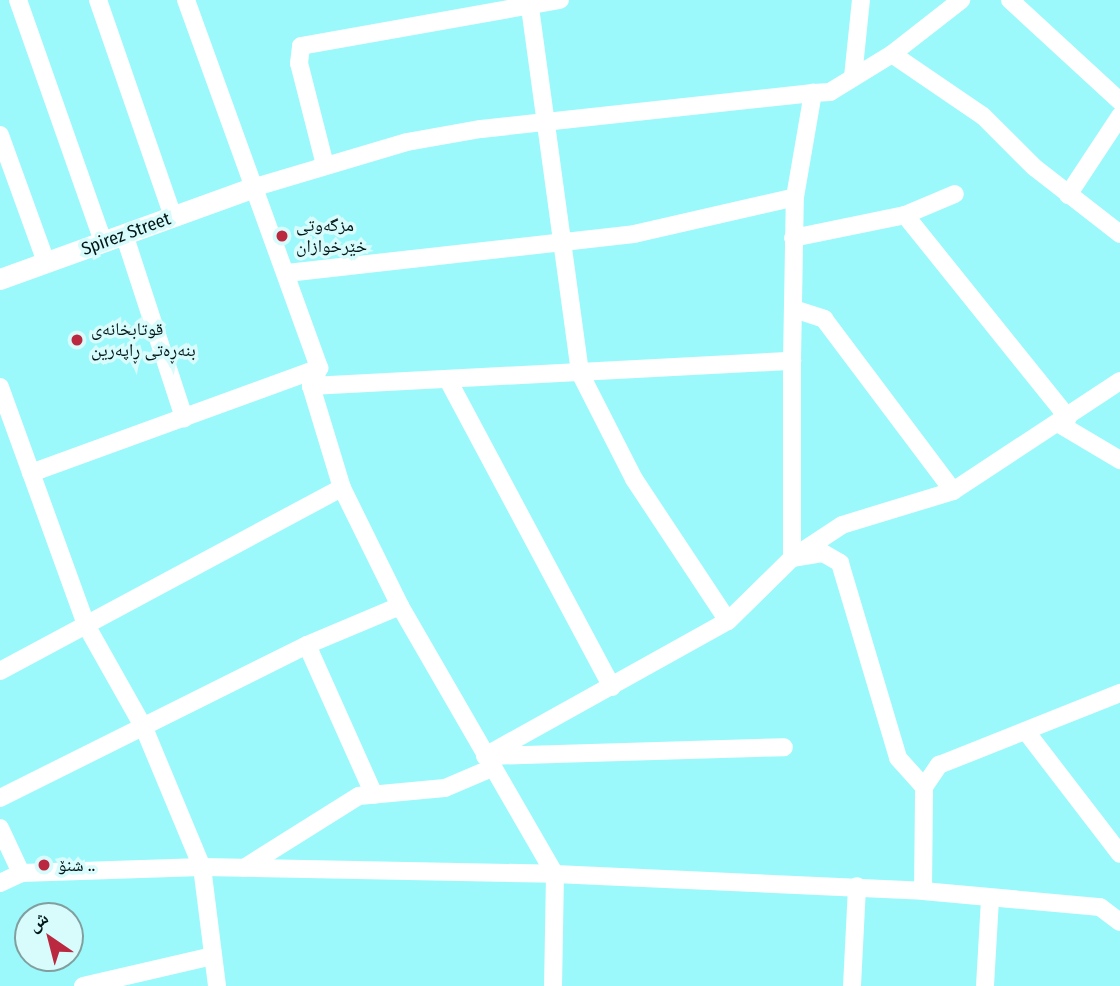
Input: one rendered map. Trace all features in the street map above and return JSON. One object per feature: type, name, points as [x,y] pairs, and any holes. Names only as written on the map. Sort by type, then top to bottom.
[{"type":"main road","name":"Spirez Street","points":[[0,279],[252,188]]},
{"type":"street","points":[[18,0],[103,242]]},
{"type":"street","points":[[98,0],[173,216]]},
{"type":"street","points":[[186,0],[252,188],[288,274],[318,368],[312,386],[342,488],[400,606],[555,874],[553,986]]},
{"type":"street","points":[[325,165],[299,63],[301,46],[529,2],[560,0]]},
{"type":"street","points":[[853,76],[861,0]]},
{"type":"street","points":[[252,188],[407,142],[545,123],[813,93],[853,76],[892,54],[961,0]]},
{"type":"street","points":[[1010,0],[1120,101]]},
{"type":"street","points":[[529,2],[564,240],[580,373],[634,479],[728,621]]},
{"type":"street","points":[[892,54],[983,116],[1068,195],[1120,234]]},
{"type":"street","points":[[792,558],[793,238],[795,197],[813,93]]},
{"type":"street","points":[[1068,195],[1120,116]]},
{"type":"street","points":[[0,135],[46,262]]},
{"type":"street","points":[[793,238],[905,215],[955,194]]},
{"type":"street","points":[[288,274],[564,240],[738,214],[795,197]]},
{"type":"street","points":[[905,215],[1065,422],[1120,460]]},
{"type":"street","points":[[124,234],[184,418]]},
{"type":"street","points":[[794,309],[824,319],[953,491]]},
{"type":"street","points":[[312,386],[792,361]]},
{"type":"street","points":[[31,473],[318,368]]},
{"type":"street","points":[[448,380],[612,687]]},
{"type":"street","points":[[244,868],[300,827],[359,796],[444,788],[728,621],[792,558],[842,526],[953,491],[1065,422],[1120,382]]},
{"type":"street","points":[[0,387],[4,413],[31,473],[86,625],[144,728],[202,867],[217,986]]},
{"type":"street","points":[[0,671],[342,488]]},
{"type":"street","points":[[792,558],[823,553],[840,563],[898,758],[924,788]]},
{"type":"street","points":[[0,798],[307,645],[400,606]]},
{"type":"street","points":[[307,645],[374,794]]},
{"type":"street","points":[[923,891],[924,788],[939,765],[1028,734],[1120,693]]},
{"type":"street","points":[[1028,734],[1120,854]]},
{"type":"street","points":[[488,762],[784,747]]},
{"type":"street","points":[[0,828],[21,873]]},
{"type":"street","points":[[0,883],[21,873],[202,867],[555,874],[923,891],[1100,907],[1120,922]]},
{"type":"street","points":[[852,986],[857,886]]},
{"type":"street","points":[[985,986],[989,898]]},
{"type":"street","points":[[88,985],[213,956]]},
{"type":"place","name":"مزگەوتی خێرخوازان","points":[[282,236]]},
{"type":"place","name":"قوتابخانەی بنەڕەتی ڕاپەرین","points":[[77,340]]},
{"type":"place","name":"شنۆ ..","points":[[44,865]]}]
